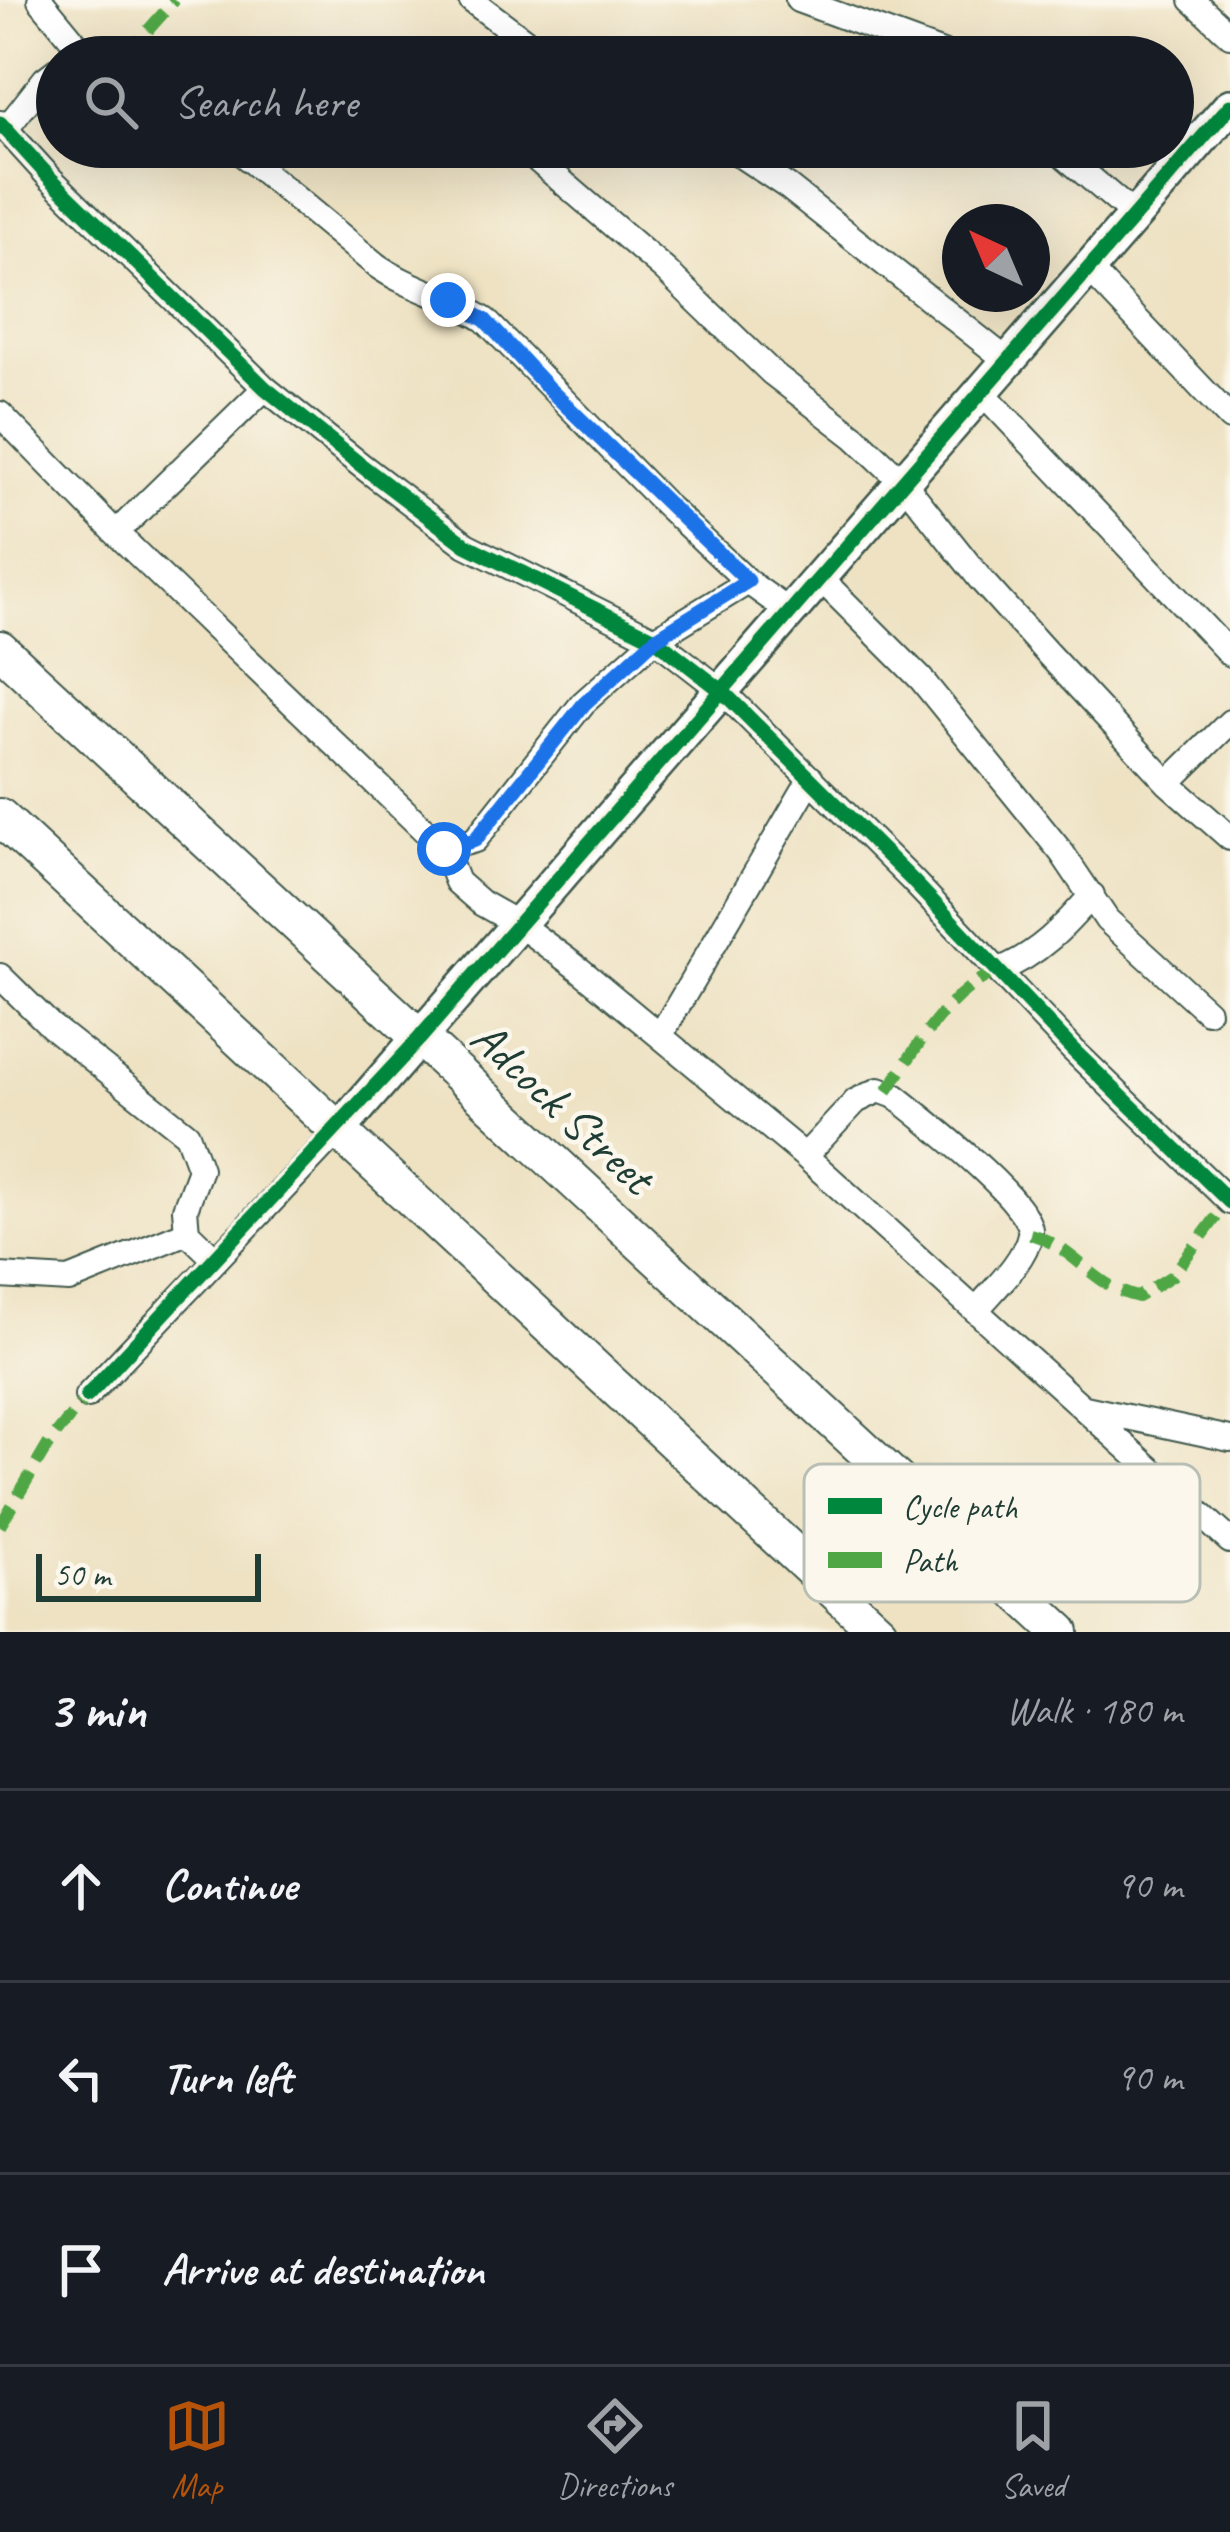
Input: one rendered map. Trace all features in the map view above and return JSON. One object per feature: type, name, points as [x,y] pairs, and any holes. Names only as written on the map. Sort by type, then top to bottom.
[{"type":"main road","name":"Adcock Street","points":[[0,649],[879,1464]]},
{"type":"main road","points":[[0,817],[804,1563]]},
{"type":"main road","points":[[847,1602],[879,1632]]},
{"type":"main road","name":"Adcock Street","points":[[1029,1602],[1061,1632]]},
{"type":"street","points":[[40,0],[66,36]]},
{"type":"street","points":[[471,0],[519,36]]},
{"type":"street","points":[[798,0],[896,36]]},
{"type":"street","points":[[1192,0],[1230,35]]},
{"type":"street","points":[[36,89],[3,126],[36,159]]},
{"type":"street","points":[[1194,148],[1230,106]]},
{"type":"street","points":[[45,168],[265,388],[466,545],[655,639],[722,691],[1073,1050],[1230,1202]]},
{"type":"street","points":[[258,168],[376,266],[400,282],[485,320],[549,389],[748,581],[790,611]]},
{"type":"street","points":[[546,168],[665,270],[772,373],[904,482],[981,580],[1168,783],[1230,838]]},
{"type":"street","points":[[760,168],[1009,362]]},
{"type":"street","points":[[1079,168],[1135,216]]},
{"type":"street","points":[[87,1396],[338,1131],[1176,168]]},
{"type":"street","points":[[1088,268],[1230,418]]},
{"type":"street","points":[[116,533],[265,388]]},
{"type":"street","points":[[982,392],[1230,654]]},
{"type":"street","points":[[0,414],[116,533],[444,849],[457,882],[481,903],[520,925],[805,1156],[1146,1464]]},
{"type":"street","points":[[820,578],[921,679],[1107,920],[1207,1011]]},
{"type":"street","points":[[444,849],[475,840],[584,704],[655,639],[748,581]]},
{"type":"street","points":[[1168,783],[1230,722]]},
{"type":"street","points":[[660,1036],[811,778]]},
{"type":"street","points":[[999,970],[1020,962],[1060,932],[1092,895]]},
{"type":"street","points":[[0,976],[51,1026],[187,1134],[200,1169],[184,1209],[187,1232],[216,1260]]},
{"type":"street","points":[[805,1156],[856,1101],[880,1090],[895,1096],[978,1166],[1027,1216],[1030,1228],[1024,1248],[976,1310]]},
{"type":"street","points":[[0,1276],[69,1280],[187,1232]]},
{"type":"street","points":[[1083,1407],[1230,1439]]},
{"type":"street","points":[[1200,1514],[1230,1541]]},
{"type":"marked path","points":[[143,36],[175,0]]},
{"type":"marked path","points":[[887,1091],[949,1006],[999,970]]},
{"type":"marked path","points":[[1030,1234],[1059,1247],[1109,1285],[1138,1297],[1173,1275],[1229,1200]]},
{"type":"marked path","points":[[0,1526],[49,1443],[87,1396]]},
{"type":"cycle path","points":[[1194,147],[1230,106]]},
{"type":"cycle path","points":[[0,123],[36,163]]},
{"type":"cycle path","points":[[41,168],[265,388],[362,466],[466,545],[655,639],[722,691],[913,881],[1073,1050],[1230,1202]]},
{"type":"cycle path","points":[[87,1396],[419,1039],[1176,168]]},
{"type":"route","points":[[444,849],[475,840],[584,704],[655,639],[748,581],[549,389],[485,320],[448,300]]}]
